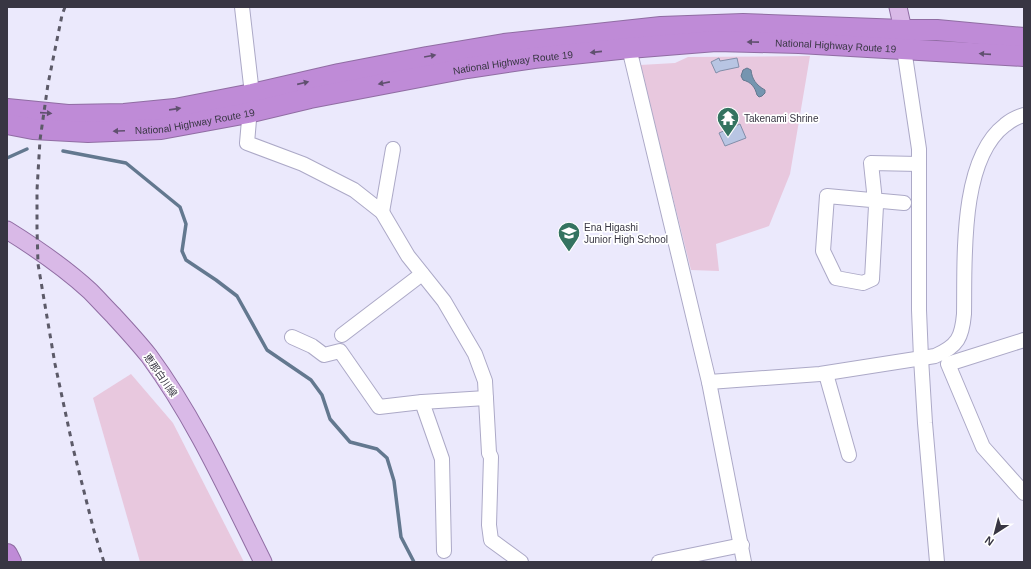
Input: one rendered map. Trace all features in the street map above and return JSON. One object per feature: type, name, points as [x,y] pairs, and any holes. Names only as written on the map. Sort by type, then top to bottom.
[{"type":"highway","name":"National Highway Route 19","points":[[7,124],[33,129],[88,132],[161,129],[250,104],[339,74],[504,44],[661,27],[743,24],[904,39],[1024,56]]},
{"type":"highway","name":"National Highway Route 19","points":[[7,109],[15,111],[68,115],[124,114],[250,104],[318,97],[467,68],[534,58],[628,48],[716,41],[799,43],[904,39],[937,30],[1024,38]]},
{"type":"highway","points":[[7,554],[11,562]]},
{"type":"main road","points":[[898,7],[904,39]]},
{"type":"main road","name":"恵那白川線","points":[[7,230],[34,247],[90,291],[124,326],[148,355],[172,389],[193,424],[263,562]]},
{"type":"street","points":[[242,7],[250,104],[247,143],[303,164],[354,190],[382,212],[408,256],[444,301],[475,354],[485,381],[490,457],[489,525],[491,540],[521,562]]},
{"type":"street","points":[[904,39],[919,149],[921,358],[925,423],[938,562]]},
{"type":"street","points":[[628,48],[709,382],[742,545],[744,562]]},
{"type":"street","points":[[709,382],[826,374],[936,356],[953,344],[960,337],[962,330],[964,314],[966,224],[969,200],[975,176],[984,152],[996,133],[1004,125],[1024,115]]},
{"type":"street","points":[[382,212],[393,149]]},
{"type":"street","points":[[904,203],[875,201],[827,196],[823,251],[836,278],[863,283],[872,279],[876,206],[875,201],[871,163],[919,164]]},
{"type":"street","points":[[342,335],[422,274]]},
{"type":"street","points":[[292,337],[312,346],[324,355],[340,351],[379,407],[422,402],[486,398]]},
{"type":"street","points":[[1024,340],[948,364],[983,447],[1024,493]]},
{"type":"street","points":[[826,374],[849,455]]},
{"type":"street","points":[[422,402],[442,460],[444,551]]},
{"type":"street","points":[[659,562],[742,545]]},
{"type":"shaded area","points":[[810,56],[790,174],[769,226],[716,244],[719,271],[691,270],[640,65],[675,63],[688,57]]},
{"type":"shaded area","points":[[131,374],[173,423],[244,562],[140,562],[93,398]]},
{"type":"water","points":[[747,68],[751,70],[753,79],[757,84],[765,90],[765,93],[762,96],[759,97],[752,85],[743,80],[741,76],[743,70]]},
{"type":"building","points":[[719,58],[720,61],[737,58],[739,67],[716,73],[711,62]]},
{"type":"building","points":[[740,124],[746,138],[725,146],[719,133]]},
{"type":"waterway","points":[[7,158],[27,149]]},
{"type":"waterway","points":[[63,151],[126,163],[180,207],[186,224],[182,251],[186,260],[237,296],[267,350],[311,380],[322,395],[330,419],[350,442],[377,449],[387,458],[394,481],[401,537],[414,562]]},
{"type":"railway","points":[[65,7],[62,15],[48,84],[40,140],[37,190],[38,264],[55,364],[73,448],[94,531],[104,562]]},
{"type":"place","name":"Takenami Shrine","points":[[728,138]]},
{"type":"place","name":"Ena Higashi Junior High School","points":[[569,252]]}]
